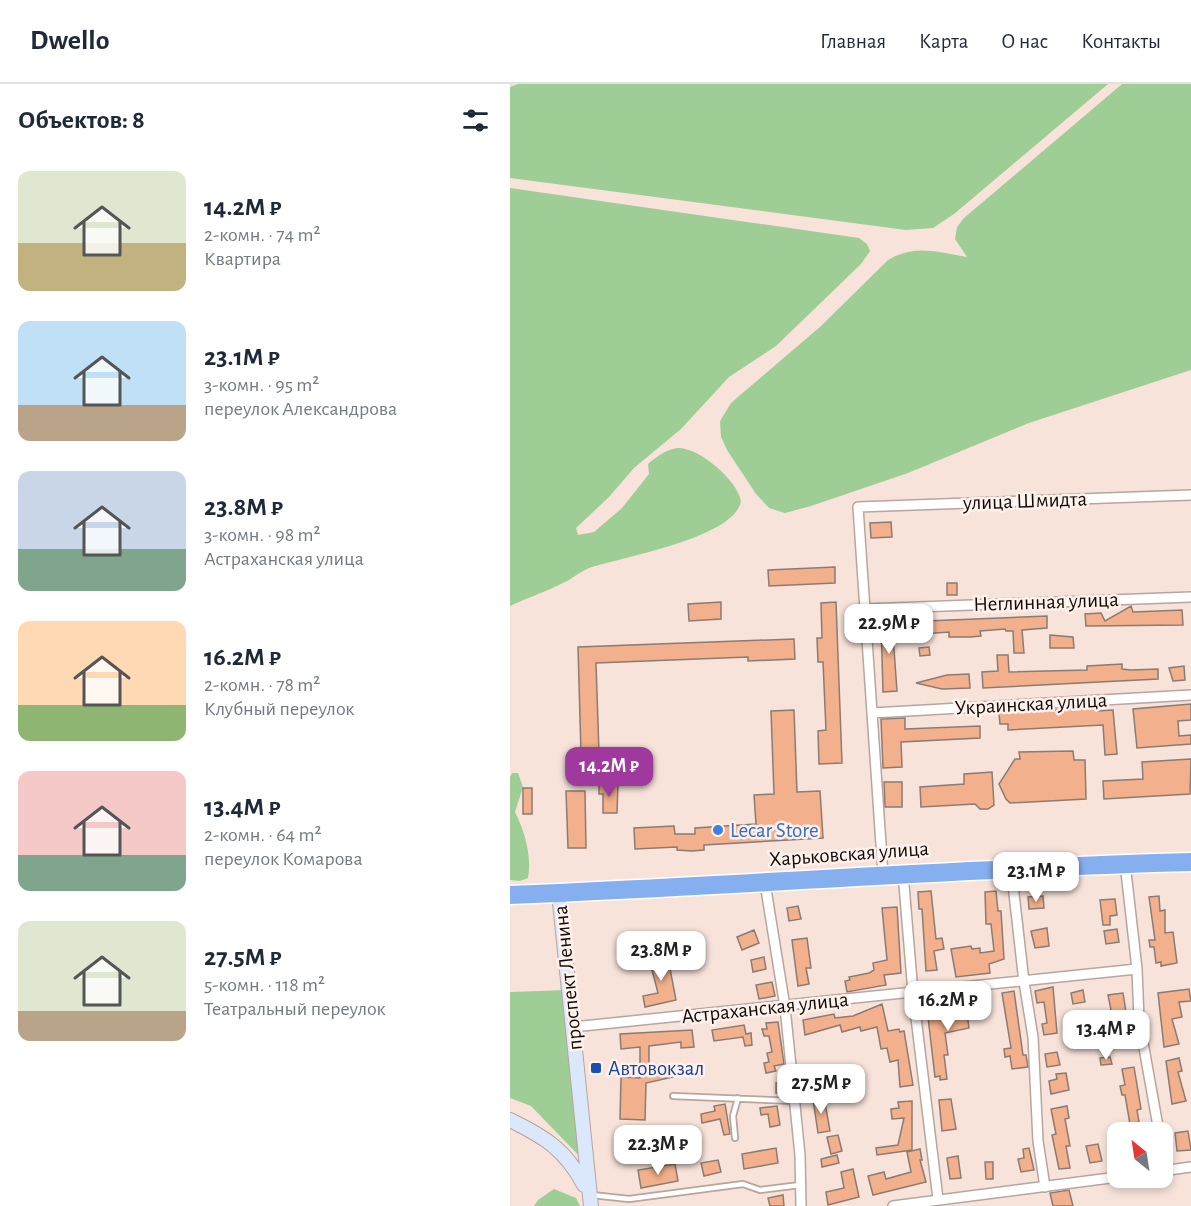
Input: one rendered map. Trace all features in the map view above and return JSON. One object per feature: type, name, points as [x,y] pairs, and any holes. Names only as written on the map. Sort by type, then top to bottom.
[{"type":"highway","name":"Харьковская улица","points":[[510,895],[765,883],[1011,867],[1191,862]]},
{"type":"main road","name":"проспект Ленина","points":[[559,893],[590,1201]]},
{"type":"main road","points":[[510,1120],[558,1148],[576,1168],[590,1201]]},
{"type":"street","name":"улица Шмидта","points":[[865,609],[858,507],[1191,495]]},
{"type":"street","name":"Неглинная улица","points":[[865,609],[1191,597]]},
{"type":"street","points":[[865,609],[882,874]]},
{"type":"street","name":"Украинская улица","points":[[872,713],[1191,695]]},
{"type":"street","points":[[1125,863],[1137,969],[1139,1020],[1157,1122]]},
{"type":"street","points":[[1011,867],[1024,982],[1033,1037],[1038,1141],[1045,1187]]},
{"type":"street","points":[[903,873],[913,993],[938,1199]]},
{"type":"street","points":[[765,883],[785,1007],[800,1155],[801,1206]]},
{"type":"street","name":"Астраханская улица","points":[[573,1027],[1137,969]]},
{"type":"street","points":[[1173,1169],[1191,1167]]},
{"type":"street","points":[[893,1206],[1107,1179]]},
{"type":"lane","points":[[673,1095],[795,1101]]},
{"type":"lane","points":[[735,1138],[733,1116],[738,1098]]},
{"type":"lane","points":[[590,1201],[629,1199],[743,1184],[760,1190],[800,1185]]},
{"type":"green space","points":[[518,84],[1108,84],[954,214],[933,228],[906,230],[510,178],[510,87]]},
{"type":"green space","points":[[1122,84],[1191,84],[1191,370],[1029,423],[908,473],[811,506],[785,513],[769,508],[756,494],[721,437],[720,421],[731,403],[821,326],[888,260],[898,255],[917,251],[967,257],[955,239],[957,227],[964,218]]},
{"type":"green space","points":[[510,188],[859,238],[867,244],[870,251],[861,264],[776,346],[729,377],[681,429],[634,468],[609,497],[576,528],[578,535],[594,532],[622,508],[649,474],[648,464],[665,452],[678,448],[687,449],[707,459],[733,484],[741,501],[734,514],[719,526],[699,536],[589,568],[565,582],[510,606]]},
{"type":"green space","points":[[512,773],[518,773],[523,787],[515,812],[525,836],[529,861],[528,878],[520,881],[510,880],[510,777]]},
{"type":"green space","points":[[568,990],[585,1162],[531,1106],[510,1098],[510,992]]},
{"type":"green space","points":[[554,1189],[576,1198],[580,1206],[534,1206],[538,1200]]},
{"type":"building","points":[[891,522],[892,537],[871,538],[870,523]]},
{"type":"building","points":[[835,567],[835,583],[769,586],[768,570]]},
{"type":"building","points":[[947,583],[957,583],[957,595],[947,595]]},
{"type":"building","points":[[721,602],[721,619],[689,621],[688,604]]},
{"type":"building","points":[[836,602],[842,763],[819,764],[818,731],[826,730],[823,662],[818,662],[817,638],[822,638],[821,603]]},
{"type":"building","points":[[1131,606],[1133,612],[1182,610],[1183,625],[1086,626],[1085,614],[1101,613],[1105,621]]},
{"type":"building","points":[[1047,616],[1047,628],[1022,630],[1024,653],[1014,653],[1013,631],[1005,629],[980,631],[981,636],[949,637],[949,632],[923,634],[922,626],[926,626],[926,621]]},
{"type":"building","points":[[899,621],[899,635],[893,635],[897,691],[883,692],[881,622]]},
{"type":"building","points":[[1050,635],[1073,637],[1074,648],[1050,648]]},
{"type":"building","points":[[794,639],[795,659],[748,661],[748,657],[596,663],[599,753],[581,753],[578,647]]},
{"type":"building","points":[[929,647],[930,655],[920,656],[919,648]]},
{"type":"building","points":[[997,655],[1008,655],[1009,672],[1087,670],[1087,666],[1122,664],[1122,669],[1158,669],[1158,679],[983,688],[982,672],[998,671]]},
{"type":"building","points":[[1184,666],[1185,680],[1173,681],[1169,668]]},
{"type":"building","points":[[969,674],[970,688],[942,689],[916,683],[947,675]]},
{"type":"building","points":[[1191,704],[1191,720],[1178,721],[1179,736],[1191,735],[1191,744],[1137,748],[1133,709]]},
{"type":"building","points":[[1095,708],[1096,711],[1113,710],[1117,754],[1105,755],[1103,725],[1008,730],[1008,724],[1000,724],[999,713]]},
{"type":"building","points":[[794,710],[797,792],[820,791],[823,838],[704,845],[704,850],[692,851],[677,850],[677,847],[635,849],[634,828],[674,826],[675,834],[695,834],[695,828],[756,824],[754,795],[774,794],[771,711]]},
{"type":"building","points":[[905,718],[905,729],[980,726],[980,738],[901,742],[902,767],[883,768],[881,719]]},
{"type":"building","points":[[1073,751],[1074,760],[1085,760],[1086,799],[1010,803],[1006,799],[999,784],[1015,759],[1020,759],[1019,752]]},
{"type":"building","points":[[1191,759],[1190,794],[1104,799],[1103,781],[1143,779],[1142,762]]},
{"type":"building","points":[[992,772],[994,805],[988,809],[980,809],[975,804],[921,807],[920,787],[964,784],[964,774]]},
{"type":"building","points":[[884,782],[902,782],[902,807],[885,807]]},
{"type":"building","points":[[599,784],[618,784],[617,813],[603,813],[603,794],[599,794]]},
{"type":"building","points":[[523,788],[532,788],[532,814],[523,814]]},
{"type":"building","points":[[566,791],[585,791],[586,848],[568,848]]},
{"type":"building","points":[[931,891],[936,939],[942,938],[944,949],[934,951],[937,970],[926,971],[922,909],[919,909],[918,892]]},
{"type":"building","points":[[996,891],[998,911],[1001,911],[1004,959],[989,964],[990,973],[956,977],[951,949],[971,946],[972,949],[980,948],[980,953],[994,951],[991,924],[986,924],[985,892]]},
{"type":"building","points":[[1043,896],[1044,908],[1029,909],[1028,897]]},
{"type":"building","points":[[1159,896],[1160,911],[1165,910],[1165,933],[1173,932],[1177,963],[1161,966],[1161,962],[1156,963],[1154,947],[1150,947],[1149,940],[1155,940],[1149,897]]},
{"type":"building","points":[[1115,899],[1117,915],[1110,916],[1110,925],[1103,925],[1100,900]]},
{"type":"building","points":[[798,906],[801,919],[789,921],[787,908]]},
{"type":"building","points":[[897,907],[901,973],[884,975],[886,985],[847,992],[845,981],[850,980],[849,977],[869,973],[874,970],[873,963],[887,960],[882,908]]},
{"type":"building","points":[[1047,928],[1049,946],[1035,948],[1031,931]]},
{"type":"building","points":[[1117,929],[1119,942],[1106,944],[1104,931]]},
{"type":"building","points":[[754,930],[759,943],[742,950],[737,937]]},
{"type":"building","points":[[807,938],[811,968],[806,968],[809,984],[798,986],[792,940]]},
{"type":"building","points":[[667,953],[676,1000],[645,1007],[643,996],[658,993],[649,958]]},
{"type":"building","points":[[764,957],[766,969],[753,972],[751,960]]},
{"type":"building","points":[[772,982],[775,996],[759,999],[756,985]]},
{"type":"building","points":[[1053,987],[1057,1033],[1044,1035],[1042,1024],[1047,1023],[1044,1002],[1037,1003],[1035,991]]},
{"type":"building","points":[[1189,989],[1191,1001],[1179,1002],[1182,1017],[1172,1019],[1179,1044],[1164,1047],[1158,993]]},
{"type":"building","points":[[1083,990],[1085,1002],[1073,1004],[1071,993]]},
{"type":"building","points":[[1014,991],[1023,1055],[1026,1055],[1028,1067],[1012,1069],[1010,1056],[1005,1057],[1004,1049],[1011,1048],[1002,993]]},
{"type":"building","points":[[1123,993],[1131,1044],[1111,1048],[1109,1036],[1103,1037],[1102,1027],[1114,1025],[1108,995]]},
{"type":"building","points":[[977,997],[980,1012],[967,1014],[969,1028],[945,1033],[948,1055],[944,1055],[947,1079],[940,1080],[940,1076],[935,1077],[928,1017],[956,1011],[955,1004]]},
{"type":"building","points":[[882,1004],[888,1031],[899,1029],[900,1032],[904,1031],[913,1085],[900,1087],[898,1060],[890,1062],[887,1048],[881,1049],[877,1027],[861,1031],[860,1027],[842,1032],[840,1025],[805,1035],[803,1020],[834,1014],[835,1018],[853,1016]]},
{"type":"building","points":[[778,1022],[784,1064],[774,1066],[776,1071],[766,1073],[764,1063],[769,1062],[767,1053],[772,1052],[769,1036],[764,1036],[762,1029],[767,1029],[766,1023]]},
{"type":"building","points":[[744,1025],[746,1034],[751,1033],[752,1045],[745,1046],[743,1037],[714,1041],[712,1030]]},
{"type":"building","points":[[692,1030],[694,1047],[681,1048],[681,1042],[649,1046],[649,1074],[671,1069],[673,1077],[646,1083],[645,1120],[620,1119],[621,1077],[640,1078],[640,1047],[621,1049],[620,1034]]},
{"type":"building","points":[[1057,1052],[1060,1065],[1047,1067],[1045,1054]]},
{"type":"building","points":[[1110,1057],[1112,1064],[1101,1065],[1100,1058]]},
{"type":"building","points":[[1179,1058],[1182,1071],[1178,1072],[1186,1101],[1172,1104],[1166,1061]]},
{"type":"building","points":[[1134,1067],[1141,1109],[1137,1110],[1139,1122],[1130,1122],[1125,1095],[1122,1095],[1120,1086],[1125,1085],[1122,1069]]},
{"type":"building","points":[[823,1068],[824,1094],[813,1094],[810,1069]]},
{"type":"building","points":[[1066,1073],[1069,1090],[1051,1094],[1049,1081],[1057,1079],[1056,1074]]},
{"type":"building","points":[[776,1083],[785,1083],[785,1093],[776,1093]]},
{"type":"building","points":[[824,1097],[830,1131],[818,1133],[813,1099]]},
{"type":"building","points":[[951,1099],[956,1129],[942,1131],[939,1100]]},
{"type":"building","points":[[912,1101],[912,1150],[877,1155],[876,1148],[898,1145],[904,1118],[892,1119],[891,1109],[899,1108],[898,1102]]},
{"type":"building","points":[[725,1104],[730,1134],[724,1135],[720,1119],[702,1123],[701,1114],[715,1111],[714,1106]]},
{"type":"building","points":[[777,1106],[780,1125],[770,1127],[768,1114],[761,1115],[760,1108]]},
{"type":"building","points":[[1067,1106],[1069,1118],[1065,1119],[1070,1146],[1066,1146],[1070,1168],[1059,1169],[1052,1135],[1056,1134],[1051,1109]]},
{"type":"building","points":[[675,1126],[678,1137],[669,1139],[666,1128]]},
{"type":"building","points":[[1188,1131],[1191,1150],[1177,1151],[1175,1133]]},
{"type":"building","points":[[838,1135],[842,1151],[831,1154],[827,1137]]},
{"type":"building","points":[[1098,1144],[1102,1161],[1090,1163],[1086,1146]]},
{"type":"building","points":[[776,1148],[778,1163],[744,1169],[742,1154]]},
{"type":"building","points":[[1029,1148],[1034,1170],[1021,1172],[1018,1159],[1024,1158],[1023,1149]]},
{"type":"building","points":[[920,1149],[922,1160],[920,1160],[926,1182],[873,1195],[868,1176],[884,1172],[886,1179],[911,1172],[907,1152]]},
{"type":"building","points":[[837,1155],[839,1163],[822,1167],[821,1159]]},
{"type":"building","points":[[958,1156],[961,1178],[950,1179],[947,1158]]},
{"type":"building","points":[[718,1160],[721,1172],[704,1176],[701,1163]]},
{"type":"building","points":[[985,1162],[993,1162],[993,1179],[986,1179]]},
{"type":"building","points":[[675,1164],[678,1181],[641,1188],[638,1170]]},
{"type":"building","points":[[853,1169],[859,1197],[828,1205],[826,1192],[844,1188],[841,1172]]},
{"type":"building","points":[[1069,1190],[1073,1206],[1053,1206],[1050,1193]]},
{"type":"building","points":[[783,1195],[784,1206],[770,1206],[768,1198]]},
{"type":"place","name":"Lecar Store","points":[[718,830]]},
{"type":"place","name":"Автовокзал","points":[[596,1068]]}]
